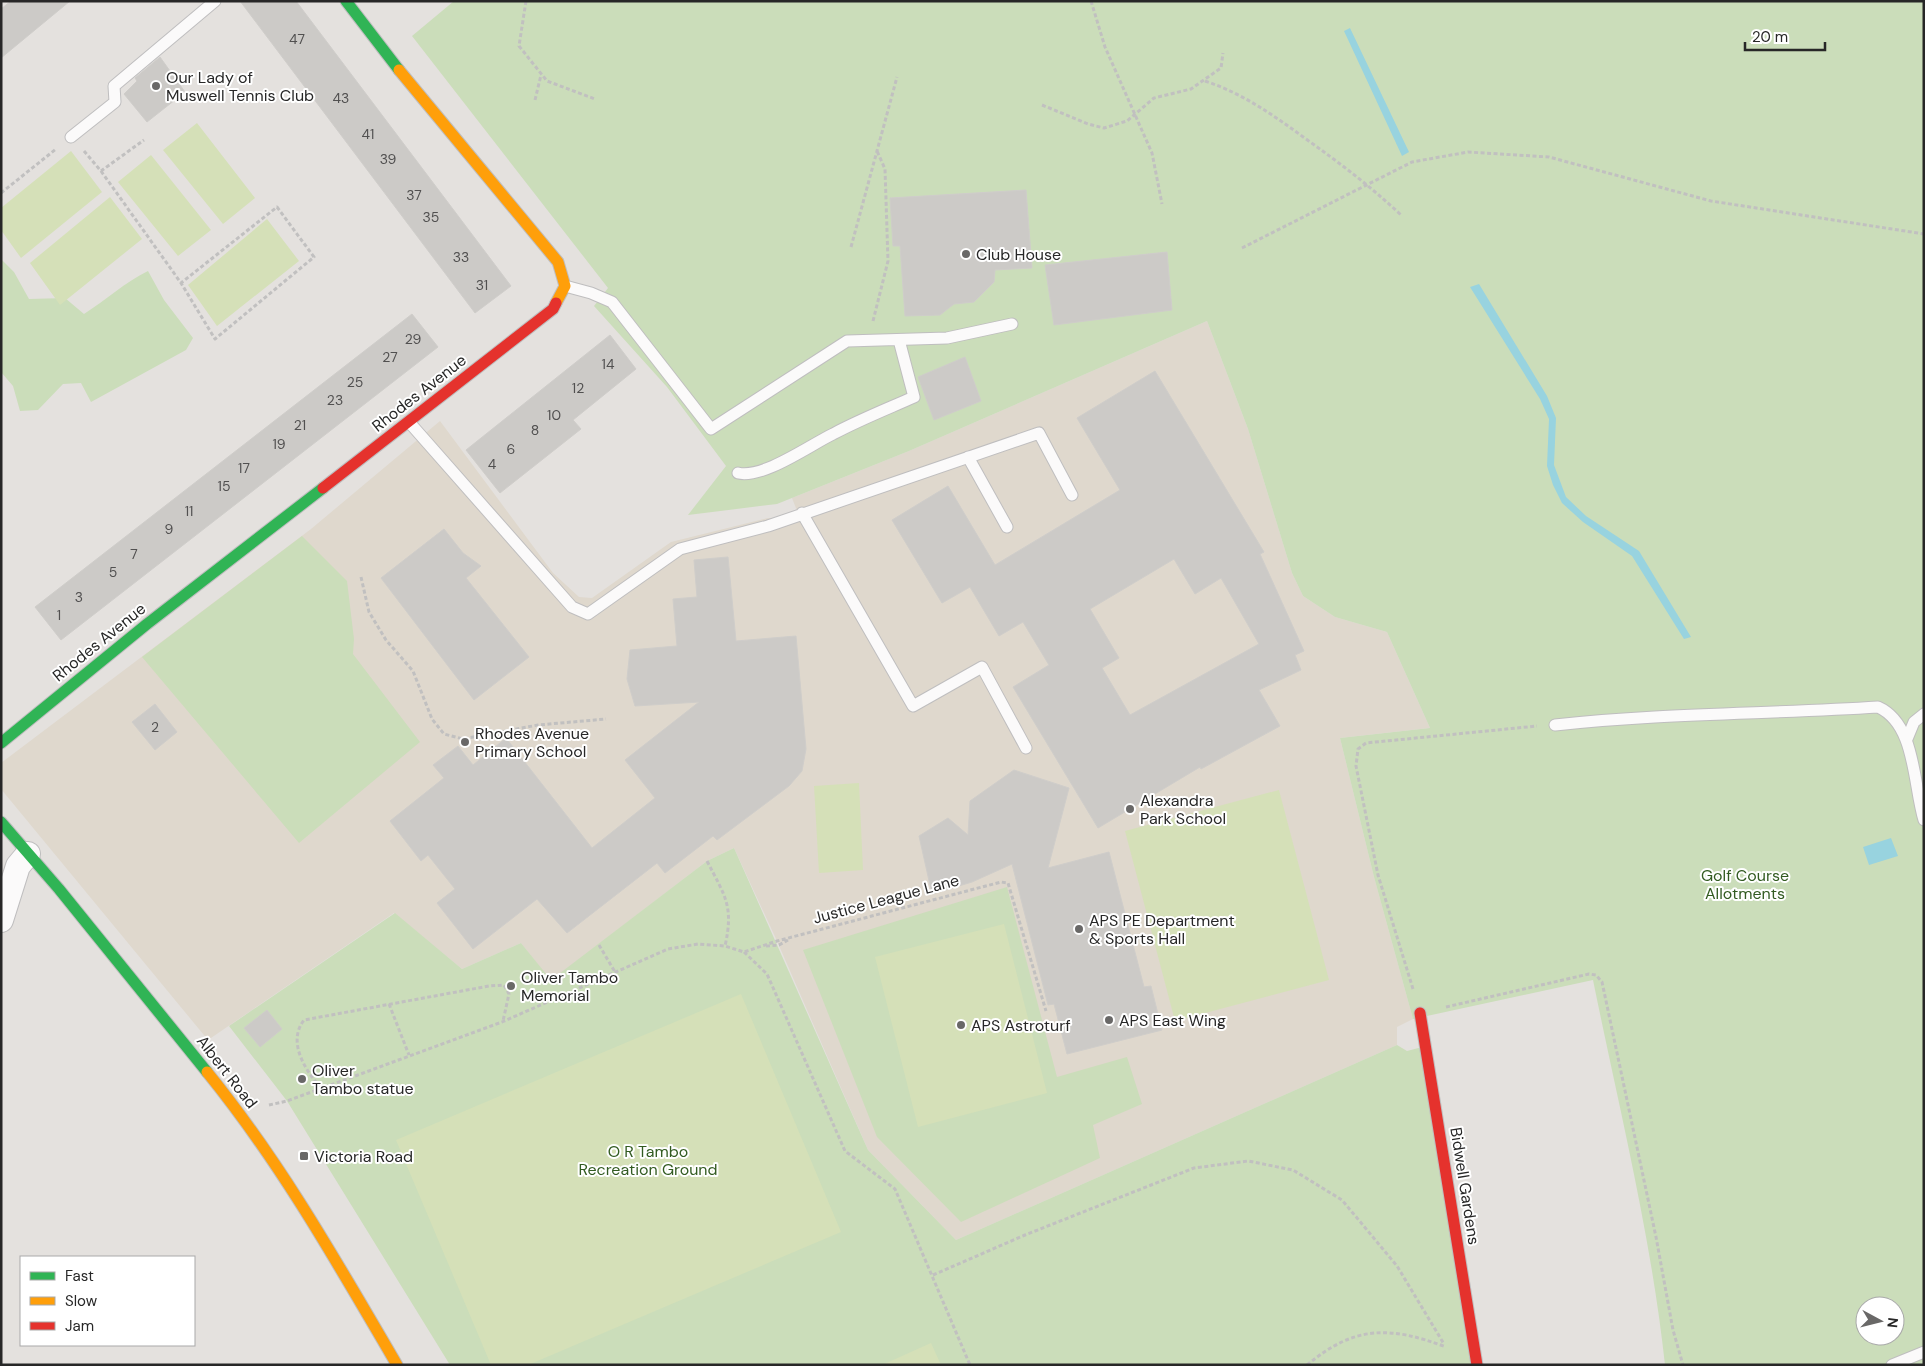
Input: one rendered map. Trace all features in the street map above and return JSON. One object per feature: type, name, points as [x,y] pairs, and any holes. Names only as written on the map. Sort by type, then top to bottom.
[{"type":"street","points":[[346,1],[384,52],[558,262],[565,286]]},
{"type":"street","name":"Rhodes Avenue","points":[[1,743],[146,624],[410,422],[553,309],[565,286]]},
{"type":"street","name":"Albert Road","points":[[1,822],[239,1111],[312,1218],[397,1365]]},
{"type":"street","points":[[1,920],[18,866],[28,854]]},
{"type":"street","name":"Bidwell Gardens","points":[[1420,1012],[1477,1365]]},
{"type":"lane","points":[[71,137],[115,102],[114,86],[215,1]]},
{"type":"lane","points":[[565,286],[591,292],[612,302],[711,429],[847,341],[947,338],[1012,324]]},
{"type":"lane","points":[[738,473],[747,475],[787,458],[833,433],[914,397],[899,340]]},
{"type":"lane","points":[[410,422],[572,607],[588,614],[680,549],[768,526],[1039,433],[1072,494]]},
{"type":"lane","points":[[968,457],[1007,527]]},
{"type":"lane","points":[[802,513],[913,706],[982,667],[1026,748]]},
{"type":"lane","points":[[1555,724],[1615,718],[1793,713],[1878,707],[1888,712],[1901,726],[1907,739],[1924,820]]},
{"type":"lane","points":[[1907,739],[1914,722],[1924,714]]},
{"type":"lane","points":[[1892,1365],[1924,1352]]},
{"type":"path","points":[[526,1],[519,46],[547,82],[595,100]]},
{"type":"path","points":[[1091,1],[1105,47],[1152,153],[1162,204]]},
{"type":"path","points":[[1042,105],[1088,124],[1104,128],[1127,121],[1154,98],[1191,89],[1204,81],[1221,68],[1223,54]]},
{"type":"path","points":[[535,100],[542,74]]},
{"type":"path","points":[[851,247],[897,77]]},
{"type":"path","points":[[1204,81],[1232,90],[1264,109],[1369,184],[1401,215]]},
{"type":"path","points":[[1,193],[71,137],[101,171],[181,283],[215,339],[314,257],[277,208],[181,283]]},
{"type":"path","points":[[101,171],[144,140]]},
{"type":"path","points":[[868,341],[888,261],[885,169],[877,151]]},
{"type":"path","points":[[1242,248],[1412,162],[1468,152],[1549,157],[1711,201],[1924,234]]},
{"type":"path","points":[[361,577],[369,612],[386,640],[413,671],[432,720],[444,734],[463,739],[538,725],[606,719]]},
{"type":"path","points":[[1555,724],[1366,743],[1358,749],[1356,766],[1378,875],[1420,1012],[1590,974],[1596,975],[1602,982],[1656,1237],[1673,1330],[1683,1365]]},
{"type":"path","points":[[707,861],[728,903],[730,926],[725,946]]},
{"type":"path","name":"Justice League Lane","points":[[760,946],[1001,882],[1008,883],[1046,1011]]},
{"type":"path","points":[[744,952],[760,946],[779,945],[793,937]]},
{"type":"path","points":[[239,1111],[287,1101],[502,1022],[668,949],[698,944],[725,946],[744,952],[767,974],[845,1151],[895,1189],[970,1365]]},
{"type":"path","points":[[598,945],[616,972]]},
{"type":"path","points":[[321,1088],[310,1076],[298,1050],[297,1029],[304,1020],[489,986],[504,985],[509,994],[502,1022]]},
{"type":"path","points":[[389,1004],[410,1055]]},
{"type":"path","points":[[933,1275],[1025,1235],[1194,1168],[1248,1161],[1293,1170],[1342,1200],[1397,1266],[1436,1326],[1450,1356]]},
{"type":"path","points":[[1307,1365],[1340,1341],[1378,1332],[1418,1336],[1446,1347]]},
{"type":"shaded area","points":[[1207,321],[1248,429],[1292,573],[1303,596],[1335,617],[1387,632],[1430,728],[1340,738],[1374,877],[1413,1019],[1397,1027],[1397,1045],[956,1240],[868,1150],[777,941],[734,848],[707,861],[551,981],[521,943],[462,969],[394,913],[208,1040],[1,789],[1,763],[311,529],[440,421],[553,573],[579,597],[592,598],[671,542],[768,518],[801,521],[792,498],[909,451]]},
{"type":"green space","name":"Golf Course Allotments","points":[[454,1],[1924,1],[1924,1365],[1665,1365],[1652,1268],[1593,980],[1413,1019],[1374,877],[1340,738],[1430,728],[1387,632],[1335,617],[1303,596],[1292,573],[1248,429],[1207,321],[909,451],[777,504],[688,515],[726,466],[667,387],[594,306],[608,288],[412,36]]},
{"type":"green space","points":[[197,123],[255,198],[223,224],[163,150]]},
{"type":"green space","points":[[71,151],[102,192],[21,258],[1,230],[1,208]]},
{"type":"green space","points":[[151,155],[211,230],[178,256],[118,182]]},
{"type":"green space","points":[[110,197],[142,239],[60,305],[30,263]]},
{"type":"green space","points":[[267,219],[299,261],[217,326],[188,285]]},
{"type":"green space","points":[[1,259],[14,272],[29,299],[65,298],[84,314],[131,280],[148,271],[164,300],[193,338],[186,350],[91,402],[81,383],[63,384],[38,410],[20,411],[13,386],[1,372]]},
{"type":"green space","points":[[302,536],[347,581],[354,639],[353,654],[420,742],[299,843],[142,657]]},
{"type":"green space","points":[[859,783],[863,870],[819,873],[814,786]]},
{"type":"green space","points":[[1279,790],[1329,980],[1175,1021],[1125,831]]},
{"type":"green space","name":"O R Tambo Recreation Ground","points":[[734,848],[868,1150],[956,1240],[1397,1045],[1407,1051],[1426,1046],[1477,1365],[450,1365],[287,1101],[229,1026],[395,913],[462,969],[521,943],[551,980],[707,861]]},
{"type":"green space","points":[[1007,887],[1057,1077],[1127,1057],[1142,1104],[1093,1125],[1100,1158],[961,1222],[877,1137],[803,950]]},
{"type":"green space","name":"APS Astroturf","points":[[1004,924],[1047,1093],[918,1127],[875,957]]},
{"type":"green space","points":[[741,994],[841,1232],[528,1365],[491,1365],[396,1140]]},
{"type":"green space","points":[[931,1343],[941,1365],[882,1365]]},
{"type":"water","points":[[1350,28],[1409,152],[1402,156],[1344,31]]},
{"type":"water","points":[[1479,284],[1547,396],[1556,418],[1554,465],[1566,497],[1586,516],[1639,551],[1691,637],[1684,639],[1632,556],[1583,522],[1562,503],[1553,485],[1547,466],[1549,419],[1540,399],[1470,287]]},
{"type":"water","points":[[1891,838],[1898,856],[1869,865],[1863,847]]},
{"type":"building","points":[[11,1],[70,1],[1,58],[1,9]]},
{"type":"building","points":[[240,1],[296,1],[511,286],[475,313]]},
{"type":"building","name":"Our Lady of Muswell Tennis Club","points":[[160,57],[185,92],[147,122],[124,94],[137,81],[135,78]]},
{"type":"building","name":"Club House","points":[[1026,190],[1032,268],[995,270],[994,282],[974,302],[954,304],[940,315],[905,316],[900,246],[893,246],[890,198]]},
{"type":"building","points":[[1167,252],[1172,310],[1054,325],[1045,265]]},
{"type":"building","points":[[412,314],[438,347],[61,640],[35,607]]},
{"type":"building","points":[[610,335],[636,369],[573,420],[581,429],[500,493],[466,450]]},
{"type":"building","points":[[965,357],[981,401],[934,420],[918,377]]},
{"type":"building","points":[[1155,371],[1264,552],[1260,554],[1304,651],[1295,655],[1301,670],[1259,690],[1280,726],[1201,769],[1200,767],[1098,828],[1013,687],[1049,665],[1023,622],[999,636],[970,587],[942,603],[892,520],[948,486],[995,565],[1120,490],[1077,418]],"holes":[[[1174,559],[1195,594],[1221,578],[1259,644],[1130,715],[1102,668],[1119,658],[1090,609]]]},
{"type":"building","points":[[444,529],[463,553],[481,566],[466,578],[529,657],[474,700],[381,578]]},
{"type":"building","points":[[728,557],[736,641],[796,636],[806,749],[802,771],[789,786],[717,840],[713,836],[665,873],[657,863],[567,933],[537,899],[473,949],[437,903],[455,889],[428,855],[421,861],[390,821],[444,778],[433,765],[458,746],[473,765],[506,738],[592,848],[655,798],[625,760],[699,702],[635,706],[627,679],[630,650],[677,646],[673,599],[697,597],[694,560]]},
{"type":"building","points":[[155,704],[177,732],[155,750],[132,722]]},
{"type":"building","points":[[1014,770],[1069,788],[1048,868],[1109,852],[1144,987],[1151,986],[1162,1030],[1067,1054],[1054,1004],[1048,1005],[1012,864],[972,882],[932,894],[919,836],[948,818],[968,835],[970,801]]},
{"type":"building","points":[[267,1010],[282,1029],[260,1047],[244,1028]]},
{"type":"traffic: fast","points":[[346,1],[399,70]]},
{"type":"traffic: fast","points":[[1,743],[147,624],[323,488]]},
{"type":"traffic: fast","points":[[1,822],[59,889],[207,1072]]},
{"type":"traffic: slow","points":[[399,70],[558,262],[565,286],[556,303]]},
{"type":"traffic: slow","points":[[207,1072],[260,1142],[308,1215],[397,1365]]},
{"type":"traffic: jam","points":[[323,488],[553,309],[556,303]]},
{"type":"traffic: jam","points":[[1420,1013],[1477,1365]]},
{"type":"place","name":"Our Lady of Muswell Tennis Club","points":[[156,86]]},
{"type":"place","name":"Club House","points":[[966,254]]},
{"type":"place","name":"Rhodes Avenue Primary School","points":[[465,742]]},
{"type":"place","name":"Alexandra Park School","points":[[1130,809]]},
{"type":"place","name":"APS PE Department & Sports Hall","points":[[1079,929]]},
{"type":"place","name":"Oliver Tambo Memorial","points":[[511,986]]},
{"type":"place","name":"APS East Wing","points":[[1109,1020]]},
{"type":"place","name":"APS Astroturf","points":[[961,1025]]},
{"type":"place","name":"Oliver Tambo statue","points":[[302,1079]]},
{"type":"place","name":"Victoria Road","points":[[304,1156]]}]
